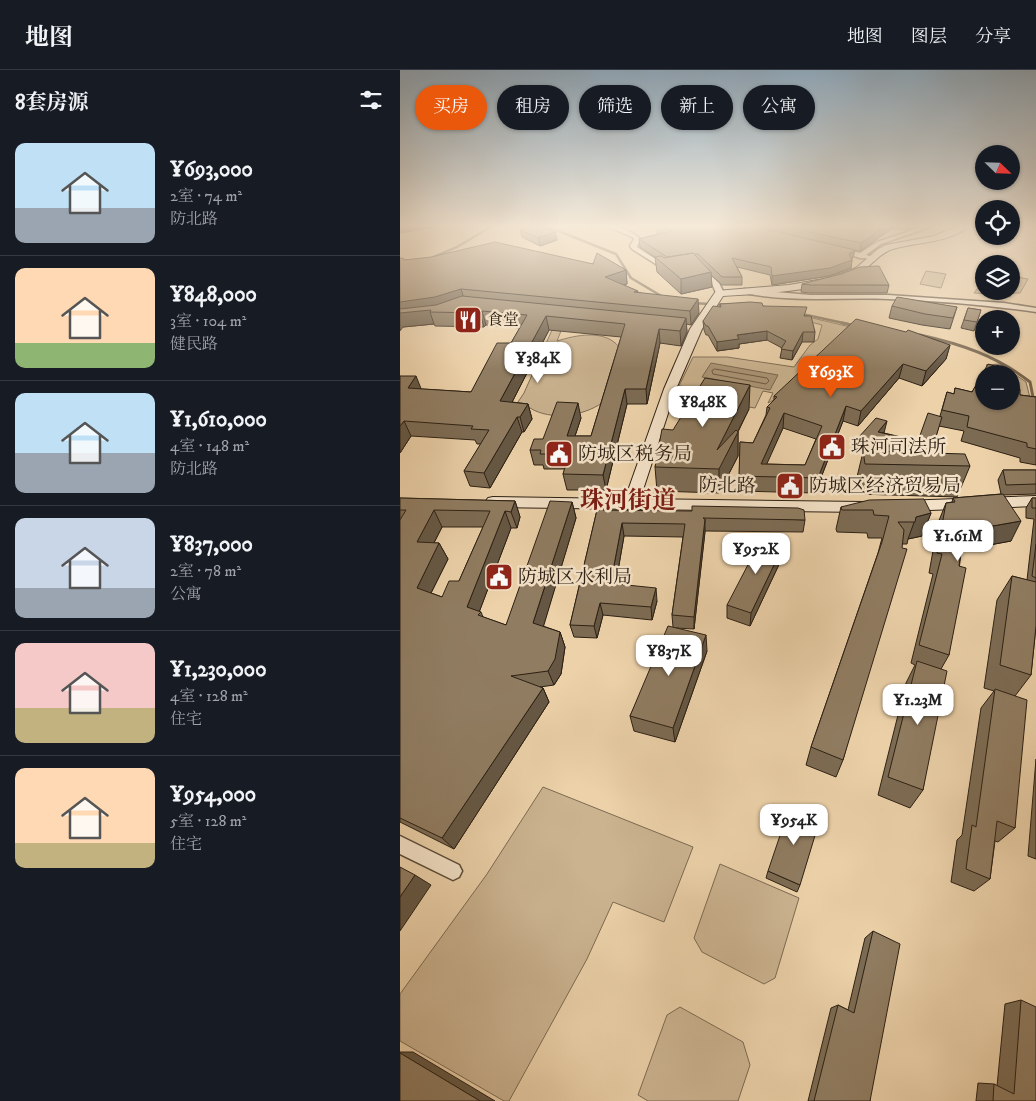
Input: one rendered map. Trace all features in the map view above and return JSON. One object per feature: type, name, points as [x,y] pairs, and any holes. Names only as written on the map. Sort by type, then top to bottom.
[{"type":"street","points":[[705,274],[716,286],[719,295]]},
{"type":"street","points":[[631,504],[692,329],[707,313],[719,295],[742,290],[789,288],[830,281],[848,274]]},
{"type":"street","points":[[742,290],[792,296],[888,298],[1004,305],[1036,310]]},
{"type":"street","name":"防北路","points":[[474,502],[820,507],[1036,501]]},
{"type":"street","points":[[400,845],[453,871]]},
{"type":"shaded area","points":[[925,274],[946,274],[941,288],[920,284]]},
{"type":"shaded area","points":[[1020,278],[1028,279],[1020,293]]},
{"type":"shaded area","points":[[808,317],[846,326],[937,340],[932,345],[781,396],[768,403],[773,393],[763,391],[755,408],[707,400],[703,382],[699,388],[679,386],[693,357],[727,357],[794,367],[810,345],[818,339],[822,325],[807,321]]},
{"type":"shaded area","points":[[552,330],[561,331],[557,341],[590,335],[606,338],[613,341],[619,347],[602,403],[576,414],[557,416],[547,415],[530,408],[527,411],[514,408],[524,393]]},
{"type":"shaded area","points":[[1020,378],[1026,382],[1030,398],[1020,410]]},
{"type":"shaded area","points":[[543,787],[693,847],[664,922],[613,902],[587,959],[509,1101],[504,1101],[400,1041],[400,994],[487,874]]},
{"type":"shaded area","points":[[720,864],[799,898],[775,978],[764,984],[702,952],[694,938]]},
{"type":"shaded area","points":[[680,1007],[743,1042],[750,1065],[738,1101],[648,1101],[638,1095],[667,1015]]},
{"type":"water","points":[[711,363],[778,375],[770,390],[702,377]]},
{"type":"building","points":[[400,274],[614,274],[605,277],[638,291],[634,292],[698,299],[690,311],[461,289],[435,297],[400,302]]},
{"type":"building","points":[[675,274],[702,274],[681,279]]},
{"type":"building","points":[[719,274],[740,274],[742,277],[722,277]]},
{"type":"building","points":[[841,274],[883,274],[889,285],[811,285],[802,284]]},
{"type":"building","points":[[462,296],[686,318],[680,331],[659,329],[646,389],[625,389],[603,475],[563,474],[569,454],[540,454],[541,450],[530,450],[534,439],[543,439],[557,402],[578,403],[567,436],[591,436],[625,324],[546,316],[500,401],[528,404],[520,417],[517,417],[484,473],[464,471],[489,430],[471,429],[473,426],[404,421],[400,426],[400,376],[416,376],[408,388],[471,392],[497,343],[511,343],[527,315],[482,311],[480,313],[430,312],[431,310],[400,313],[400,309],[436,305]]},
{"type":"building","points":[[897,297],[957,307],[953,318],[925,314],[892,306]]},
{"type":"building","points":[[762,303],[763,306],[807,307],[804,316],[811,316],[815,332],[803,332],[793,351],[781,349],[786,341],[767,331],[737,335],[739,339],[717,342],[703,321],[713,306],[721,307],[720,304]]},
{"type":"building","points":[[968,308],[981,310],[975,310],[975,322],[964,320]]},
{"type":"building","points":[[856,319],[906,332],[908,330],[950,345],[926,371],[903,364],[861,411],[846,406],[818,478],[739,476],[740,442],[753,443],[770,408],[767,407],[777,397],[774,396]],"holes":[[[784,413],[822,426],[805,465],[761,464]]]},
{"type":"building","points":[[705,378],[750,385],[717,450],[736,430],[738,432],[719,469],[655,467],[662,429],[673,430]]},
{"type":"building","points":[[975,387],[975,410],[1020,410],[1020,395],[1036,397],[1036,449],[1027,447],[1027,443],[967,427],[969,416],[942,410],[947,392],[954,394],[955,388],[972,392]]},
{"type":"building","points":[[928,413],[942,417],[931,453],[912,452],[858,438],[876,418],[887,421],[878,432],[918,441]]},
{"type":"building","points":[[863,451],[965,454],[970,466],[865,464]]},
{"type":"building","points":[[1003,470],[1036,470],[1036,484],[1006,485]]},
{"type":"building","points":[[1003,494],[1021,521],[970,530],[969,535],[963,534],[959,566],[966,568],[949,655],[919,645],[942,554],[937,553],[946,503],[955,502],[953,498]]},
{"type":"building","points":[[400,498],[515,501],[511,512],[505,511],[467,607],[481,612],[478,615],[506,625],[550,501],[572,502],[533,623],[560,632],[555,659],[548,671],[511,676],[543,688],[442,838],[400,818],[400,520],[406,510],[400,510]],"holes":[[[434,510],[490,511],[459,581],[449,581],[442,597],[417,588],[439,543],[417,542]]]},
{"type":"building","points":[[1032,498],[1036,498],[1036,508],[1032,508]]},
{"type":"building","points":[[924,499],[931,513],[916,517],[915,522],[898,522],[904,530],[902,548],[907,549],[843,760],[811,747],[882,542],[889,516],[874,515],[873,510],[842,510],[841,507],[869,500]]},
{"type":"building","points":[[692,506],[798,508],[804,510],[805,520],[703,518],[705,519],[694,617],[672,615],[685,524],[622,523],[612,576],[619,576],[617,584],[656,588],[651,607],[600,603],[594,626],[570,625],[597,510],[692,511]]},
{"type":"building","points":[[763,536],[785,542],[751,613],[727,605]]},
{"type":"building","points":[[1036,544],[1036,578],[1032,576]]},
{"type":"building","points":[[1012,576],[1036,582],[1036,626],[1031,675],[1000,665]]},
{"type":"building","points":[[668,626],[706,635],[673,728],[630,716]]},
{"type":"building","points":[[917,661],[947,671],[923,790],[888,777]]},
{"type":"building","points":[[995,689],[1027,700],[1015,828],[997,821],[990,879],[966,869],[972,825],[976,827]]},
{"type":"building","points":[[790,806],[820,819],[800,885],[768,871]]},
{"type":"building","points":[[400,867],[415,875],[400,897]]},
{"type":"building","points":[[873,931],[900,944],[870,1101],[814,1101],[838,1005],[854,1013]]},
{"type":"building","points":[[1021,1000],[1036,1007],[1036,1101],[993,1101],[994,1084],[1014,1094]]},
{"type":"building","points":[[400,1053],[480,1101],[400,1101]]},
{"type":"waterway","points":[[629,274],[631,278],[663,297]]},
{"type":"waterway","points":[[693,303],[725,305]]},
{"type":"waterway","points":[[802,314],[848,324]]},
{"type":"waterway","points":[[842,323],[856,326]]},
{"type":"waterway","points":[[920,335],[950,342],[978,352],[1005,365],[1030,382],[1033,397],[1036,399]]},
{"type":"place","name":"食堂","points":[[468,320]]},
{"type":"place","name":"珠河司法所","points":[[832,447]]},
{"type":"place","name":"防城区税务局","points":[[559,454]]},
{"type":"place","name":"防城区经济贸易局","points":[[790,486]]},
{"type":"place","name":"防城区水利局","points":[[499,577]]},
{"type":"district","name":"珠河街道","points":[[628,501]]}]
